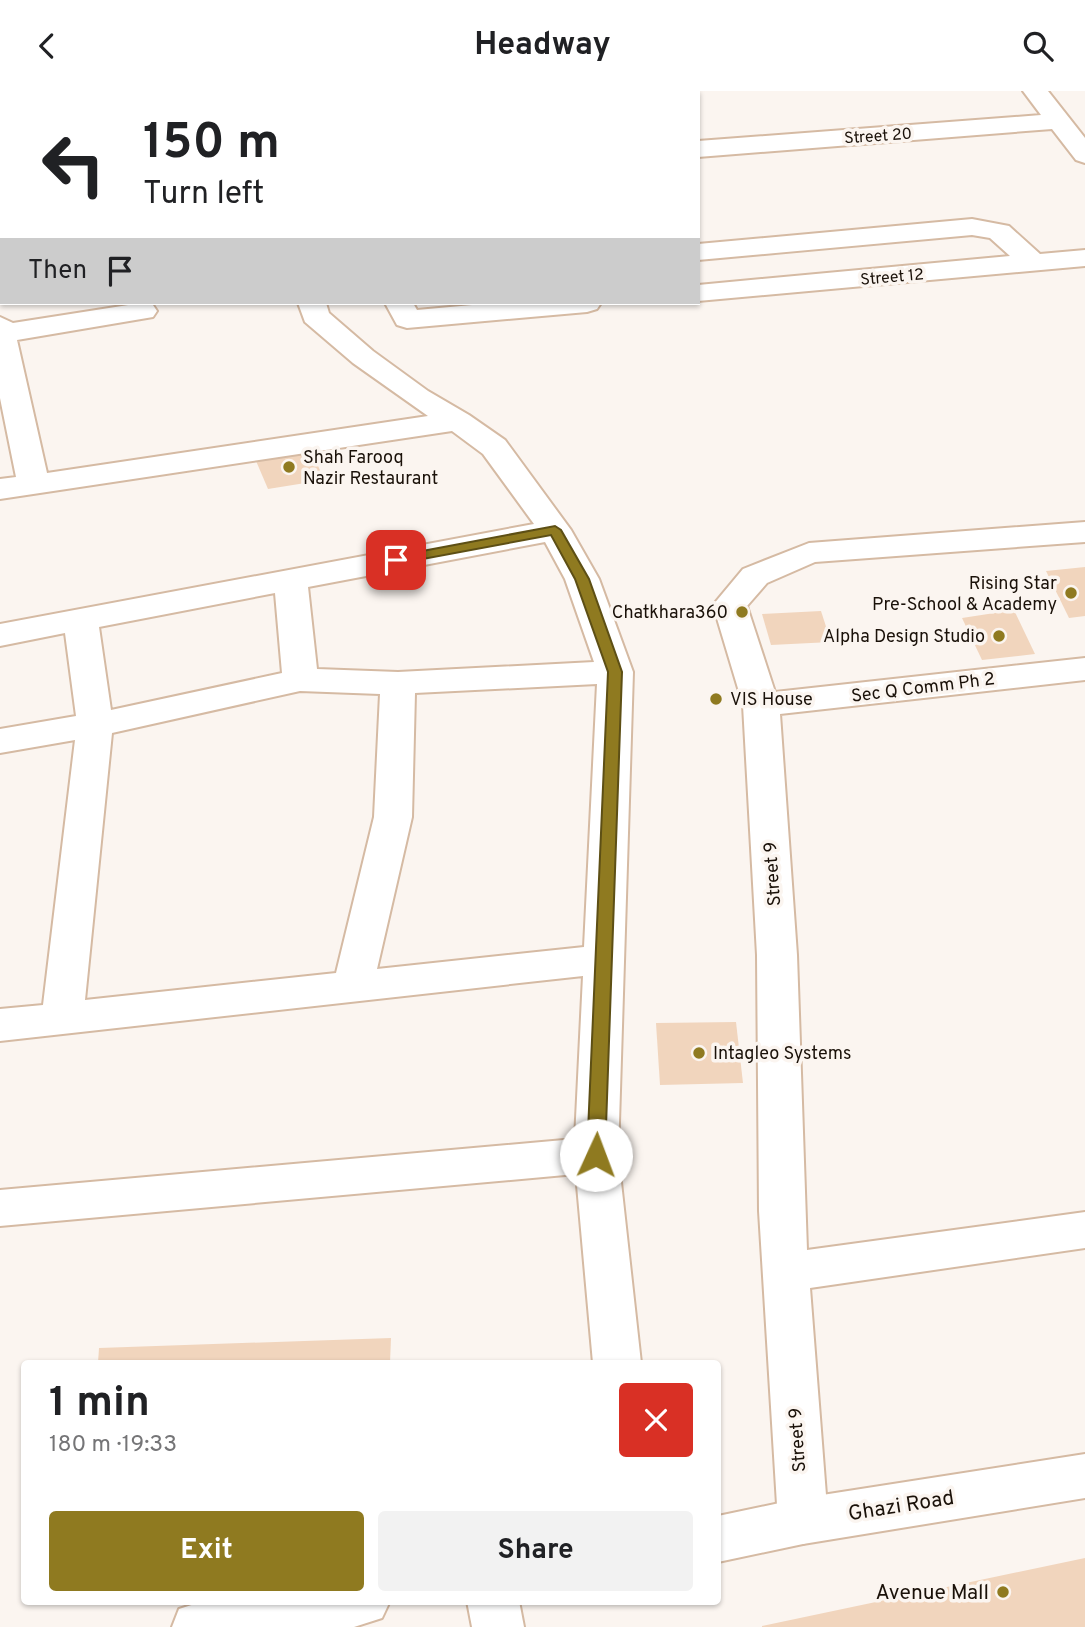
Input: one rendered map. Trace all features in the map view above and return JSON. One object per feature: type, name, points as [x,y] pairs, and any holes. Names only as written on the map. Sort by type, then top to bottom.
[{"type":"street","points":[[1035,91],[1085,155]]},
{"type":"street","name":"Street 20","points":[[700,149],[1058,121]]},
{"type":"street","points":[[700,252],[972,227],[999,232],[1034,263]]},
{"type":"street","name":"Street 12","points":[[700,293],[1085,258]]},
{"type":"street","points":[[313,305],[315,316],[363,358],[494,447],[555,530],[582,579],[615,672],[596,1155],[617,1360]]},
{"type":"street","points":[[403,311],[541,305]]},
{"type":"street","points":[[33,483],[7,398],[1,331],[143,311]]},
{"type":"street","points":[[0,489],[458,421]]},
{"type":"street","points":[[0,635],[555,530]]},
{"type":"street","name":"Street 9","points":[[803,1521],[781,1197],[777,955],[761,705],[730,605],[755,576],[809,553],[1085,531]]},
{"type":"street","points":[[291,580],[300,680]]},
{"type":"street","points":[[62,1020],[95,725],[81,621]]},
{"type":"street","name":"Sec Q Comm Ph 2","points":[[761,705],[1085,669]]},
{"type":"street","points":[[0,741],[95,725],[300,680],[398,683],[615,672]]},
{"type":"street","points":[[353,986],[393,817],[398,683]]},
{"type":"street","points":[[0,1025],[605,959]]},
{"type":"street","points":[[0,1208],[596,1155]]},
{"type":"street","points":[[785,1272],[1085,1230]]},
{"type":"street","name":"Ghazi Road","points":[[721,1538],[803,1521],[1085,1476]]},
{"type":"street","points":[[198,1627],[338,1605]]},
{"type":"street","points":[[494,1605],[498,1627]]},
{"type":"building","name":"Shah Farooq Nazir Restaurant","points":[[309,444],[324,480],[268,489],[253,454]]},
{"type":"building","name":"Rising Star Pre-School & Academy","points":[[1085,567],[1085,616],[1069,618],[1046,571]]},
{"type":"building","name":"Alpha Design Studio","points":[[1014,610],[1035,654],[982,660],[962,618]]},
{"type":"building","points":[[821,611],[831,642],[771,645],[762,614]]},
{"type":"building","name":"Intagleo Systems","points":[[736,1022],[743,1083],[660,1085],[656,1023]]},
{"type":"building","points":[[391,1338],[390,1360],[98,1360],[99,1348]]},
{"type":"building","name":"Avenue Mall","points":[[1085,1558],[1085,1627],[762,1627],[762,1626]]},
{"type":"place","name":"Shah Farooq Nazir Restaurant","points":[[289,467]]},
{"type":"place","name":"Rising Star Pre-School & Academy","points":[[1071,593]]},
{"type":"place","name":"Chatkhara360","points":[[742,612]]},
{"type":"place","name":"Alpha Design Studio","points":[[999,636]]},
{"type":"place","name":"VIS House","points":[[716,699]]},
{"type":"place","name":"Intagleo Systems","points":[[699,1053]]},
{"type":"place","name":"Avenue Mall","points":[[1003,1592]]},
{"type":"route","points":[[396,560],[555,530],[582,579],[615,672],[596,1155]]}]
